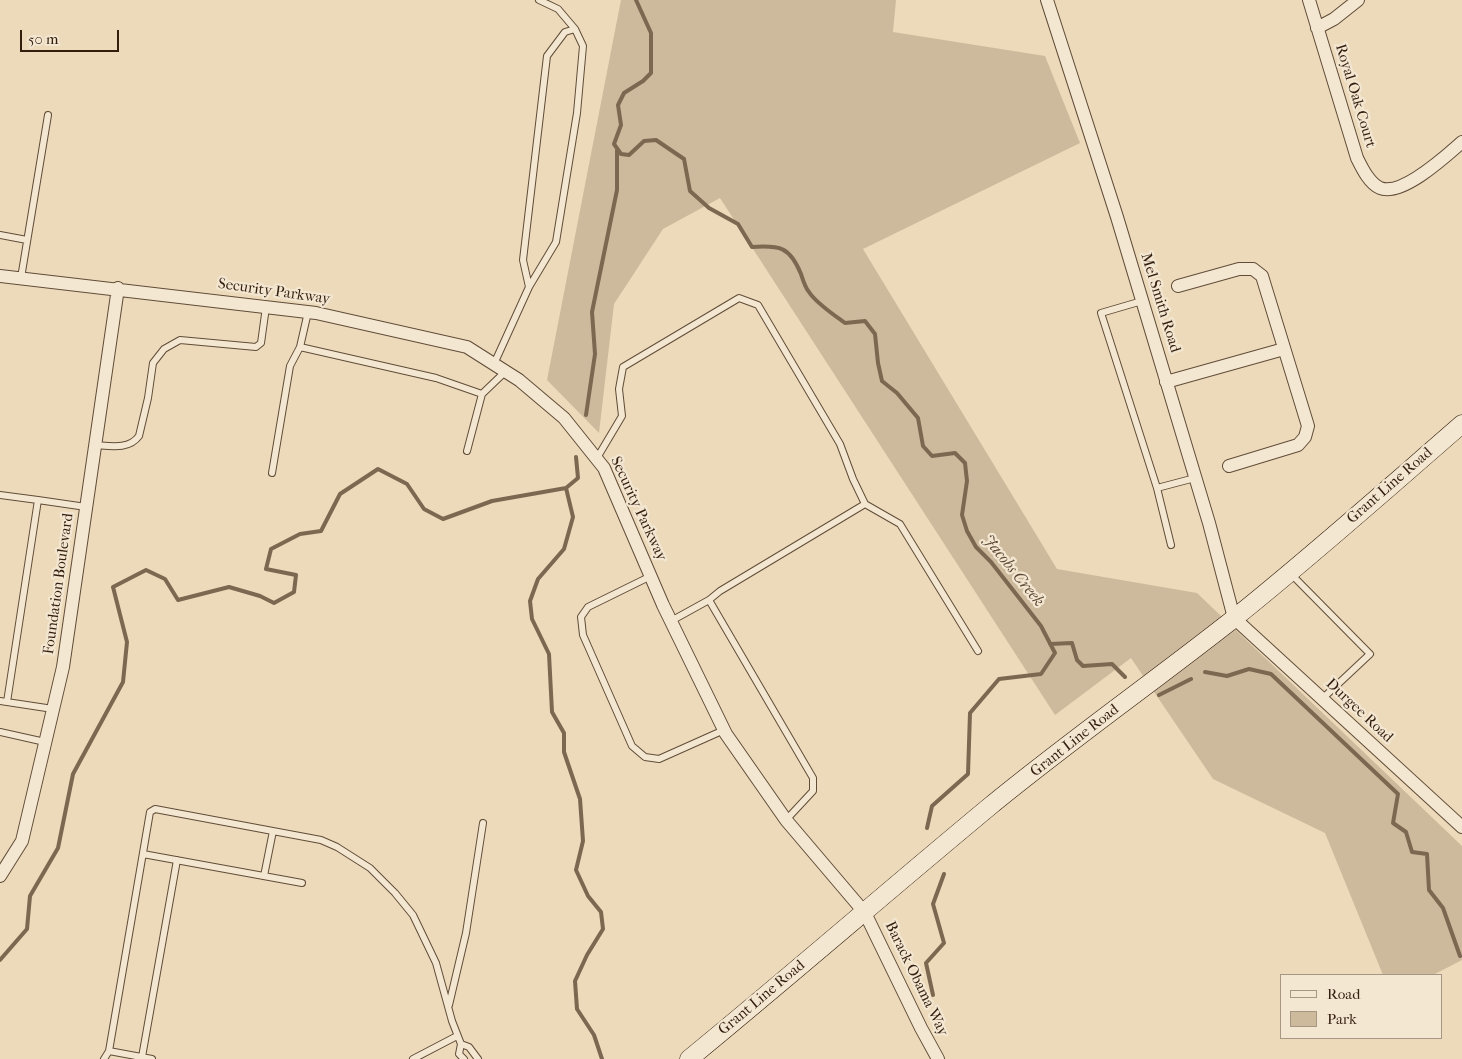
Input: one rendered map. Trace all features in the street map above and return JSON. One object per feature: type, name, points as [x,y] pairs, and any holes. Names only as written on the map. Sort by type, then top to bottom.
[{"type":"main road","name":"Grant Line Road","points":[[689,1059],[998,800],[1290,573],[1462,424]]},
{"type":"street","name":"Mel Smith Road","points":[[1048,0],[1142,301],[1195,478],[1234,618]]},
{"type":"street","name":"Royal Oak Court","points":[[1309,0],[1357,158],[1362,168],[1375,184],[1382,189],[1390,189],[1407,184],[1426,172],[1462,142]]},
{"type":"street","points":[[1317,28],[1334,19],[1358,0]]},
{"type":"street","points":[[1178,286],[1240,269],[1253,269],[1262,276],[1308,426],[1305,437],[1298,445],[1228,466]]},
{"type":"street","name":"Security Parkway","points":[[0,276],[118,288],[308,312],[467,347],[519,380],[564,418],[604,468],[671,621],[724,730],[786,820],[865,913]]},
{"type":"street","name":"Foundation Boulevard","points":[[0,876],[22,841],[63,667],[118,288]]},
{"type":"street","points":[[1166,382],[1284,349]]},
{"type":"street","name":"Durgee Road","points":[[1234,618],[1462,827]]},
{"type":"street","name":"Barack Obama Way","points":[[865,913],[938,1059]]},
{"type":"lane","points":[[494,364],[529,287],[556,242],[576,113],[583,46],[575,29],[558,9],[540,0]]},
{"type":"lane","points":[[529,287],[523,260],[547,56],[565,32],[575,29]]},
{"type":"lane","points":[[21,278],[48,114]]},
{"type":"lane","points":[[0,235],[27,240]]},
{"type":"lane","points":[[596,458],[622,416],[619,389],[623,367],[739,298],[758,305],[840,444],[865,504],[900,524],[978,651]]},
{"type":"lane","points":[[1142,301],[1101,313],[1157,488],[1171,545]]},
{"type":"lane","points":[[95,445],[126,446],[136,441],[140,436],[153,362],[164,349],[180,340],[256,347],[261,343],[266,307]]},
{"type":"lane","points":[[272,472],[290,366],[300,347],[308,312]]},
{"type":"lane","points":[[300,347],[436,378],[482,394]]},
{"type":"lane","points":[[467,451],[482,394],[506,372]]},
{"type":"lane","points":[[1157,488],[1195,478]]},
{"type":"lane","points":[[0,495],[86,507]]},
{"type":"lane","points":[[38,500],[4,702],[53,709]]},
{"type":"lane","points":[[671,621],[709,600],[720,591],[865,504]]},
{"type":"lane","points":[[1290,573],[1370,654],[1322,698]]},
{"type":"lane","points":[[651,576],[588,607],[581,618],[584,635],[632,746],[645,757],[659,759],[724,730]]},
{"type":"lane","points":[[709,600],[813,778],[813,791],[786,820]]},
{"type":"lane","points":[[0,732],[45,742]]},
{"type":"lane","points":[[104,1059],[109,1052],[150,812],[155,809],[320,840],[337,847],[370,868],[395,893],[413,915],[436,963],[461,1044],[459,1054],[464,1059]]},
{"type":"lane","points":[[448,1006],[466,933],[484,823]]},
{"type":"lane","points":[[264,876],[273,831]]},
{"type":"lane","points":[[143,854],[302,883]]},
{"type":"lane","points":[[142,1057],[177,860]]},
{"type":"lane","points":[[413,1059],[457,1036]]},
{"type":"lane","points":[[461,1044],[469,1047],[478,1059]]},
{"type":"lane","points":[[109,1052],[152,1059]]},
{"type":"green space","points":[[621,0],[896,0],[893,32],[1045,56],[1080,143],[863,249],[1057,569],[1197,593],[1462,846],[1462,960],[1435,974],[1383,974],[1325,833],[1213,779],[1131,658],[1055,715],[720,198],[663,229],[614,304],[599,433],[547,380]]},
{"type":"waterway","name":"Jacobs Creek","points":[[636,0],[651,33],[651,73],[643,81],[624,93],[618,105],[621,125],[614,144],[621,154],[629,155],[644,141],[656,140],[684,159],[690,191],[709,208],[738,224],[752,247],[777,248],[788,253],[797,265],[805,286],[821,305],[845,323],[865,321],[875,334],[882,381],[897,393],[918,418],[923,446],[932,456],[955,453],[965,463],[967,481],[962,515],[967,531],[976,547],[991,562],[1041,626],[1055,653],[1041,674],[999,679],[970,713],[968,774],[932,806],[927,828]]},
{"type":"waterway","points":[[586,415],[595,354],[592,312],[617,190],[617,150]]},
{"type":"waterway","points":[[0,960],[27,929],[30,896],[58,848],[73,774],[123,682],[127,642],[113,587],[146,570],[165,579],[178,600],[229,587],[260,596],[274,603],[294,592],[296,575],[266,569],[271,549],[300,534],[321,531],[340,494],[378,469],[407,484],[424,509],[443,519],[492,501],[566,488],[578,478],[576,457]]},
{"type":"waterway","points":[[566,488],[573,517],[564,549],[538,579],[530,601],[532,619],[549,654],[552,712],[564,733],[564,752],[580,799],[583,841],[576,870],[588,896],[601,912],[603,929],[587,955],[575,981],[577,1009],[594,1035],[602,1059]]},
{"type":"waterway","points":[[1050,644],[1072,643],[1077,660],[1083,666],[1112,664],[1125,677]]},
{"type":"waterway","points":[[1205,672],[1227,676],[1249,669],[1271,674],[1398,794],[1393,823],[1406,832],[1412,852],[1427,854],[1429,890],[1443,908],[1460,956]]},
{"type":"waterway","points":[[1159,695],[1191,679]]},
{"type":"waterway","name":"Jacobs Creek","points":[[933,995],[926,963],[944,943],[933,904],[944,874]]}]
